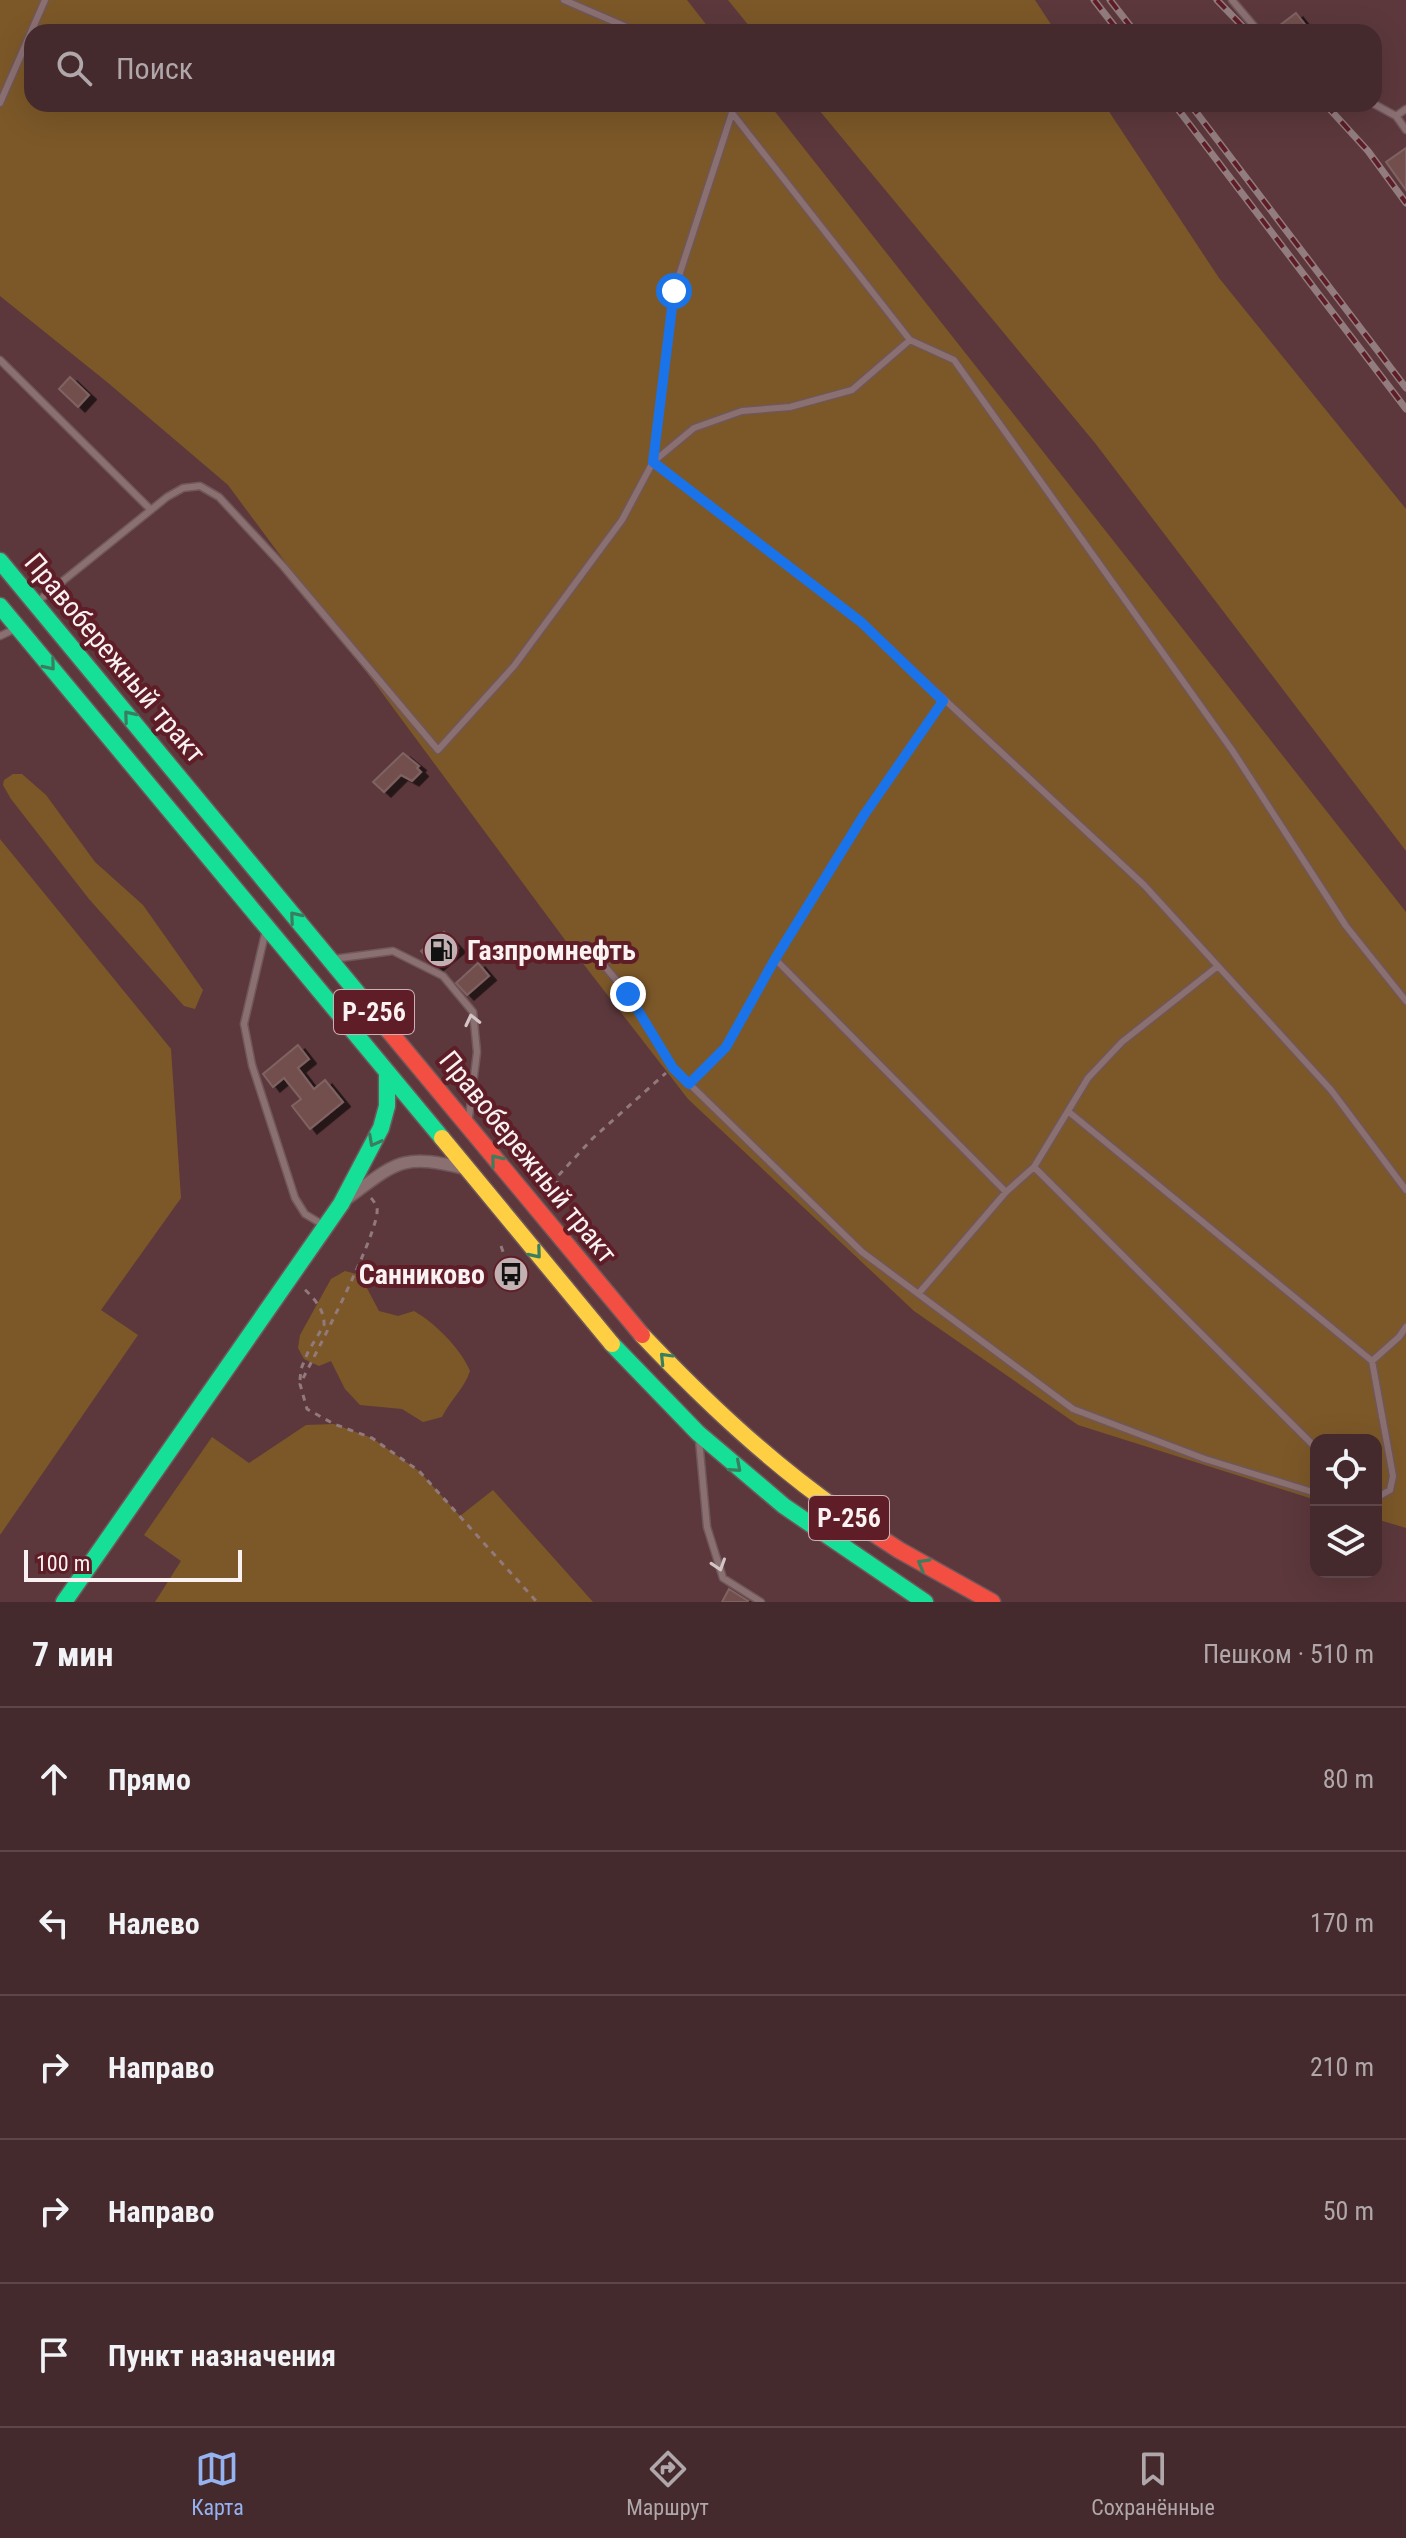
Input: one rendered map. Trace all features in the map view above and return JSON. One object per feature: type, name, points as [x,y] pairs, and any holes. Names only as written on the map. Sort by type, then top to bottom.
[{"type":"main road","name":"Правобережный тракт","points":[[0,561],[630,1322],[697,1392],[755,1446],[842,1513],[907,1555],[992,1602]]},
{"type":"main road","name":"Правобережный тракт","points":[[0,606],[621,1354],[698,1433],[784,1506],[925,1602]]},
{"type":"main road","points":[[64,1602],[341,1204],[381,1128],[387,1106],[387,1073]]},
{"type":"street","points":[[341,1204],[393,1166],[412,1160],[432,1160],[466,1170]]},
{"type":"lane","points":[[35,24],[45,0]]},
{"type":"lane","points":[[564,0],[620,24]]},
{"type":"lane","points":[[1232,0],[1252,24]]},
{"type":"lane","points":[[0,103],[24,48]]},
{"type":"lane","points":[[1382,108],[1396,116],[1406,130]]},
{"type":"lane","points":[[1396,116],[1406,109]]},
{"type":"lane","points":[[732,113],[910,340],[954,360],[1232,750],[1346,926],[1406,1001]]},
{"type":"lane","points":[[36,603],[151,510],[183,488],[200,486],[219,497],[283,566],[438,750],[514,666],[622,520],[653,462],[674,291],[732,113]]},
{"type":"lane","points":[[653,462],[694,428],[742,411],[790,407],[852,390],[910,340]]},
{"type":"lane","points":[[0,360],[151,510]]},
{"type":"lane","points":[[653,462],[861,622],[1144,885],[1331,1090],[1406,1190]]},
{"type":"lane","points":[[0,636],[19,627]]},
{"type":"lane","points":[[689,1084],[726,1047],[775,959],[864,815],[943,701]]},
{"type":"lane","points":[[266,927],[244,1024],[252,1065],[295,1198],[305,1214],[325,1226]]},
{"type":"lane","points":[[586,944],[628,994],[673,1068],[862,1252],[1073,1409],[1205,1459],[1310,1491]]},
{"type":"lane","points":[[330,959],[393,951],[443,976],[473,1012],[477,1052],[468,1124]]},
{"type":"lane","points":[[775,959],[1006,1192]]},
{"type":"lane","points":[[919,1293],[1006,1192],[1034,1167],[1088,1078],[1122,1042],[1218,966]]},
{"type":"lane","points":[[1069,1112],[1372,1361],[1393,1476],[1390,1490],[1382,1495]]},
{"type":"lane","points":[[1034,1167],[1310,1442]]},
{"type":"lane","points":[[1372,1361],[1406,1327]]},
{"type":"lane","points":[[698,1433],[707,1527],[723,1578],[761,1602]]},
{"type":"path","points":[[556,1199],[558,1176],[593,1138],[673,1068]]},
{"type":"path","points":[[300,1384],[353,1280],[377,1219],[377,1207],[364,1186]]},
{"type":"path","points":[[501,1246],[511,1274]]},
{"type":"path","points":[[286,1282],[303,1287],[324,1318],[324,1325],[301,1369],[300,1384],[307,1409],[334,1424],[372,1438],[419,1471],[537,1602]]},
{"type":"shaded area","points":[[0,0],[687,0],[706,24],[24,24],[24,112],[775,112],[1406,912],[1406,1528],[1382,1521],[1382,1434],[1310,1434],[1310,1498],[1078,1425],[914,1311],[688,1099],[571,948],[228,485],[0,296]]},
{"type":"shaded area","points":[[728,0],[1035,0],[1051,24],[748,24]]},
{"type":"shaded area","points":[[821,112],[1109,112],[1219,278],[1406,509],[1406,851],[1095,443]]},
{"type":"shaded area","points":[[13,774],[22,774],[46,795],[95,862],[143,905],[203,990],[195,1009],[184,1006],[89,899],[11,799],[3,785],[4,780]]},
{"type":"shaded area","points":[[0,839],[171,1049],[181,1198],[101,1310],[138,1335],[0,1535]]},
{"type":"shaded area","points":[[345,1271],[360,1275],[379,1311],[398,1316],[414,1311],[439,1329],[460,1354],[470,1371],[442,1417],[423,1422],[402,1409],[360,1405],[345,1389],[331,1361],[319,1366],[304,1359],[298,1348],[300,1335],[331,1279]]},
{"type":"shaded area","points":[[334,1424],[372,1438],[419,1471],[460,1516],[493,1490],[593,1602],[155,1602],[181,1561],[144,1535],[212,1437],[249,1463],[306,1425]]},
{"type":"building","points":[[1296,13],[1305,24],[1282,24]]},
{"type":"building","points":[[1406,148],[1406,190],[1386,162]]},
{"type":"building","points":[[70,377],[89,395],[78,407],[59,389]]},
{"type":"building","points":[[403,753],[419,766],[417,768],[421,772],[412,781],[401,775],[384,792],[373,782]]},
{"type":"building","points":[[444,932],[458,948],[436,966],[421,951]]},
{"type":"building","points":[[478,963],[489,976],[467,995],[456,983]]},
{"type":"building","points":[[298,1045],[309,1059],[298,1068],[314,1089],[325,1080],[343,1102],[310,1129],[292,1106],[301,1099],[284,1078],[273,1087],[263,1074]]},
{"type":"building","points":[[729,1589],[748,1601],[722,1602]]},
{"type":"railway","points":[[1094,0],[1113,24]]},
{"type":"railway","points":[[1110,0],[1129,24]]},
{"type":"railway","points":[[1217,0],[1240,24]]},
{"type":"railway","points":[[1180,112],[1406,409]]},
{"type":"railway","points":[[1196,112],[1406,388]]},
{"type":"railway","points":[[1332,112],[1368,151],[1406,203]]},
{"type":"traffic: fast","points":[[0,561],[389,1031]]},
{"type":"traffic: fast","points":[[0,606],[442,1138]]},
{"type":"traffic: fast","points":[[64,1602],[341,1204],[381,1128],[387,1106],[387,1073]]},
{"type":"traffic: fast","points":[[612,1344],[698,1433],[784,1506],[925,1602]]},
{"type":"traffic: slow","points":[[442,1138],[612,1344]]},
{"type":"traffic: slow","points":[[642,1335],[737,1428],[787,1472],[841,1512]]},
{"type":"traffic: jam","points":[[389,1031],[642,1335]]},
{"type":"traffic: jam","points":[[841,1512],[899,1550],[992,1602]]},
{"type":"place","name":"Газпромнефть","points":[[441,950]]},
{"type":"place","name":"Санниково","points":[[511,1274]]},
{"type":"route","points":[[628,994],[673,1068],[689,1084],[726,1047],[775,959],[864,815],[943,701],[861,622],[653,462],[674,291]]}]
